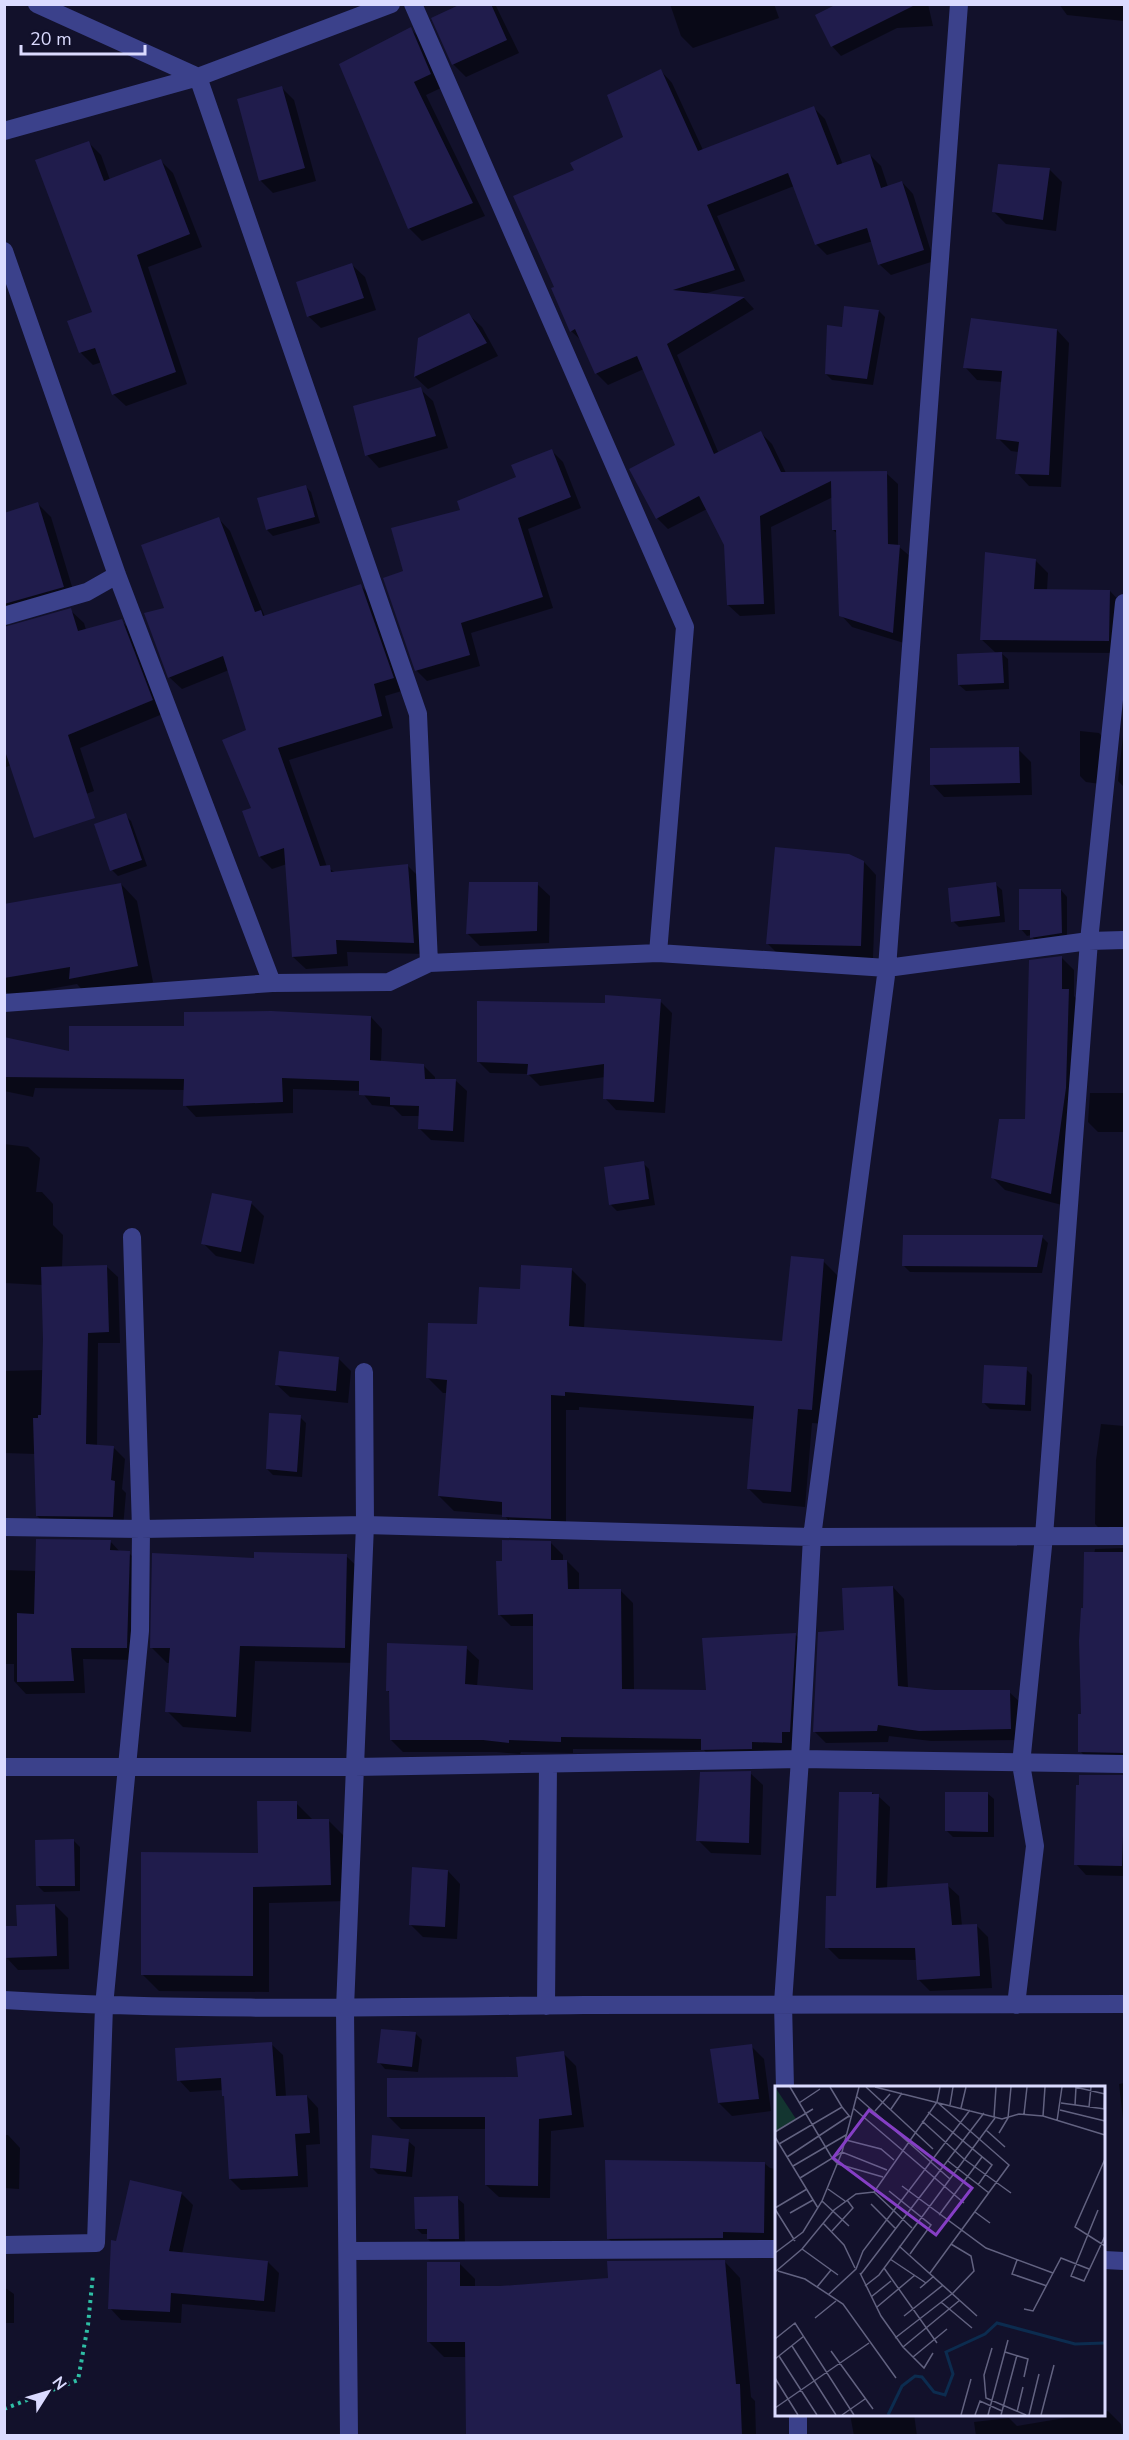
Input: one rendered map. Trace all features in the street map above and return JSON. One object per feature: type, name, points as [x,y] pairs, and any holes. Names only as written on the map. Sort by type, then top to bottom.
[{"type":"street","points":[[37,4],[198,77],[418,714],[429,963]]},
{"type":"street","points":[[4,131],[198,77],[391,4]]},
{"type":"street","points":[[413,4],[685,627],[658,953]]},
{"type":"street","points":[[785,2086],[783,2003],[801,1759],[812,1537],[887,968],[959,4]]},
{"type":"street","points":[[4,251],[117,575],[272,983]]},
{"type":"street","points":[[4,616],[87,592],[117,575]]},
{"type":"street","points":[[1016,2004],[1035,1846],[1022,1764],[1044,1536],[1089,941],[1125,603]]},
{"type":"street","points":[[4,1003],[272,983],[389,982],[429,963],[658,953],[887,968],[1089,941],[1125,940]]},
{"type":"street","points":[[4,2245],[96,2243],[104,2006],[140,1631],[141,1529],[132,1237]]},
{"type":"street","points":[[349,2436],[345,2008],[366,1525],[364,1372]]},
{"type":"street","points":[[4,1527],[141,1529],[366,1525],[812,1537],[1125,1536]]},
{"type":"street","points":[[4,1767],[355,1767],[801,1759],[1125,1764]]},
{"type":"street","points":[[546,2006],[549,1764]]},
{"type":"street","points":[[4,2000],[104,2006],[345,2008],[783,2003],[1125,2004]]},
{"type":"street","points":[[348,2251],[775,2249]]},
{"type":"street","points":[[1105,2260],[1125,2260]]},
{"type":"street","points":[[798,2416],[798,2436]]},
{"type":"path","points":[[4,2409],[78,2380],[88,2325],[96,2243]]},
{"type":"building","points":[[461,4],[491,4],[507,40],[452,65],[431,18]]},
{"type":"building","points":[[837,4],[917,4],[831,47],[815,15]]},
{"type":"building","points":[[411,27],[431,74],[414,82],[473,203],[408,229],[339,64]]},
{"type":"building","points":[[661,69],[698,151],[814,106],[837,165],[870,154],[881,188],[902,181],[924,250],[878,265],[867,228],[815,245],[788,173],[707,205],[735,270],[673,290],[745,297],[667,344],[714,454],[761,431],[781,472],[887,471],[888,544],[900,545],[893,633],[839,616],[836,530],[832,530],[831,481],[760,516],[764,604],[727,605],[724,545],[699,496],[656,519],[629,469],[675,445],[637,356],[595,374],[575,329],[570,332],[551,288],[554,287],[513,196],[574,170],[570,163],[623,137],[607,95]]},
{"type":"building","points":[[282,86],[305,168],[259,181],[237,99]]},
{"type":"building","points":[[89,141],[104,181],[161,159],[190,234],[137,255],[176,372],[112,395],[95,348],[79,353],[67,321],[92,312],[35,160]]},
{"type":"building","points":[[998,164],[1050,168],[1043,220],[992,212]]},
{"type":"building","points":[[352,263],[364,298],[307,317],[296,282]]},
{"type":"building","points":[[844,306],[879,310],[867,379],[825,374],[827,325],[842,327]]},
{"type":"building","points":[[469,313],[487,343],[414,377],[418,338]]},
{"type":"building","points":[[971,318],[1057,329],[1049,475],[1015,474],[1019,442],[996,439],[1002,371],[963,368]]},
{"type":"building","points":[[421,387],[436,436],[365,456],[353,406]]},
{"type":"building","points":[[552,449],[571,497],[518,518],[543,597],[461,623],[470,655],[415,671],[383,578],[403,571],[391,528],[460,510],[457,501],[516,477],[511,465]]},
{"type":"building","points":[[306,485],[315,517],[266,530],[257,498]]},
{"type":"building","points":[[38,502],[64,587],[4,604],[4,513]]},
{"type":"building","points":[[219,517],[255,612],[261,610],[263,616],[361,584],[394,678],[374,684],[382,716],[278,748],[320,866],[330,865],[331,872],[408,864],[414,943],[336,940],[337,954],[292,957],[284,848],[259,857],[242,811],[251,808],[222,740],[246,730],[223,656],[168,678],[144,613],[164,608],[141,545]]},
{"type":"building","points":[[985,552],[1036,559],[1034,589],[1110,590],[1109,641],[980,640]]},
{"type":"building","points":[[71,608],[78,631],[122,619],[153,700],[68,735],[95,818],[34,838],[4,748],[4,627]]},
{"type":"building","points":[[1002,652],[1004,683],[958,685],[957,654]]},
{"type":"building","points":[[1019,747],[1020,783],[930,785],[930,748]]},
{"type":"building","points":[[126,813],[142,860],[110,871],[94,824]]},
{"type":"building","points":[[775,847],[849,854],[864,861],[861,946],[766,944]]},
{"type":"building","points":[[469,882],[538,882],[537,931],[466,934]]},
{"type":"building","points":[[996,882],[1000,916],[951,922],[948,888]]},
{"type":"building","points":[[121,883],[138,966],[69,979],[70,967],[4,978],[4,904]]},
{"type":"building","points":[[1019,889],[1061,889],[1062,933],[1030,938],[1030,930],[1019,930]]},
{"type":"building","points":[[1062,956],[1062,989],[1069,989],[1066,1088],[1051,1194],[991,1178],[999,1119],[1025,1119],[1029,960]]},
{"type":"building","points":[[605,995],[661,999],[654,1102],[603,1099],[604,1064],[527,1075],[528,1064],[477,1062],[477,1001],[605,1003]]},
{"type":"building","points":[[271,1011],[371,1016],[370,1060],[424,1064],[425,1079],[456,1079],[453,1131],[418,1129],[419,1106],[390,1105],[390,1097],[359,1095],[359,1081],[282,1078],[283,1102],[183,1106],[184,1079],[4,1077],[4,1037],[69,1051],[69,1026],[184,1026],[184,1012]]},
{"type":"building","points":[[644,1161],[649,1199],[609,1205],[604,1167]]},
{"type":"building","points":[[212,1193],[252,1201],[241,1252],[201,1244]]},
{"type":"building","points":[[903,1235],[1043,1235],[1037,1267],[902,1266]]},
{"type":"building","points":[[791,1256],[824,1259],[812,1410],[798,1409],[791,1492],[747,1489],[754,1406],[565,1392],[565,1396],[551,1395],[551,1519],[502,1517],[502,1502],[438,1496],[447,1380],[426,1378],[428,1323],[477,1324],[479,1287],[520,1289],[521,1265],[572,1268],[569,1326],[782,1341]]},
{"type":"building","points":[[107,1265],[109,1332],[88,1333],[86,1444],[114,1446],[111,1480],[115,1481],[113,1517],[36,1516],[33,1418],[41,1415],[43,1339],[41,1267]]},
{"type":"building","points":[[279,1351],[339,1357],[336,1391],[275,1385]]},
{"type":"building","points":[[984,1365],[1027,1367],[1025,1405],[982,1403]]},
{"type":"building","points":[[269,1413],[301,1415],[297,1472],[266,1469]]},
{"type":"building","points":[[36,1539],[111,1540],[110,1550],[130,1551],[127,1648],[71,1648],[74,1681],[17,1682],[17,1613],[34,1614]]},
{"type":"building","points":[[502,1540],[551,1541],[551,1560],[567,1560],[568,1589],[621,1589],[622,1689],[706,1690],[702,1638],[796,1633],[790,1732],[782,1732],[782,1743],[752,1742],[752,1749],[701,1750],[701,1739],[561,1737],[561,1742],[509,1740],[509,1743],[483,1740],[390,1740],[389,1691],[386,1691],[387,1643],[467,1646],[465,1684],[533,1690],[533,1614],[498,1615],[496,1561],[502,1561]]},
{"type":"building","points":[[254,1552],[347,1554],[345,1648],[240,1646],[236,1717],[165,1712],[170,1648],[150,1648],[152,1553],[254,1558]]},
{"type":"building","points":[[1084,1552],[1125,1552],[1125,1753],[1078,1752],[1078,1714],[1081,1714],[1079,1641],[1081,1608],[1083,1608]]},
{"type":"building","points":[[893,1586],[898,1686],[935,1690],[1010,1690],[1011,1729],[919,1731],[878,1725],[877,1731],[813,1732],[818,1632],[844,1630],[842,1588]]},
{"type":"building","points":[[751,1771],[749,1843],[696,1841],[700,1772]]},
{"type":"building","points":[[1079,1775],[1125,1775],[1122,1866],[1074,1865],[1076,1785],[1079,1785]]},
{"type":"building","points":[[839,1792],[879,1794],[876,1888],[948,1883],[952,1925],[977,1924],[980,1976],[917,1980],[915,1948],[825,1948],[826,1896],[836,1896]]},
{"type":"building","points":[[945,1792],[988,1792],[988,1832],[945,1831]]},
{"type":"building","points":[[257,1801],[297,1801],[297,1819],[329,1819],[331,1885],[253,1887],[253,1976],[141,1975],[141,1852],[258,1853]]},
{"type":"building","points":[[74,1839],[75,1886],[36,1886],[35,1840]]},
{"type":"building","points":[[412,1867],[448,1870],[445,1927],[409,1925]]},
{"type":"building","points":[[55,1904],[57,1956],[4,1958],[4,1926],[17,1926],[16,1905]]},
{"type":"building","points":[[381,2029],[416,2032],[412,2067],[377,2063]]},
{"type":"building","points":[[272,2042],[276,2096],[307,2095],[310,2133],[295,2134],[298,2176],[229,2179],[221,2078],[177,2081],[175,2048]]},
{"type":"building","points":[[752,2044],[759,2099],[718,2103],[710,2049]]},
{"type":"building","points":[[564,2051],[572,2115],[539,2119],[538,2186],[485,2185],[485,2117],[387,2117],[387,2078],[518,2077],[516,2057]]},
{"type":"building","points":[[372,2135],[409,2139],[406,2172],[370,2168]]},
{"type":"building","points":[[605,2160],[765,2162],[764,2233],[723,2232],[723,2238],[607,2239]]},
{"type":"building","points":[[130,2180],[182,2192],[169,2251],[268,2261],[264,2301],[171,2293],[170,2312],[108,2309],[111,2240],[116,2241]]},
{"type":"building","points":[[458,2196],[459,2239],[427,2239],[427,2229],[415,2229],[414,2197]]},
{"type":"building","points":[[725,2260],[736,2384],[740,2384],[742,2436],[466,2436],[465,2342],[427,2342],[427,2262],[460,2262],[460,2286],[500,2286],[608,2278],[607,2261]]}]
